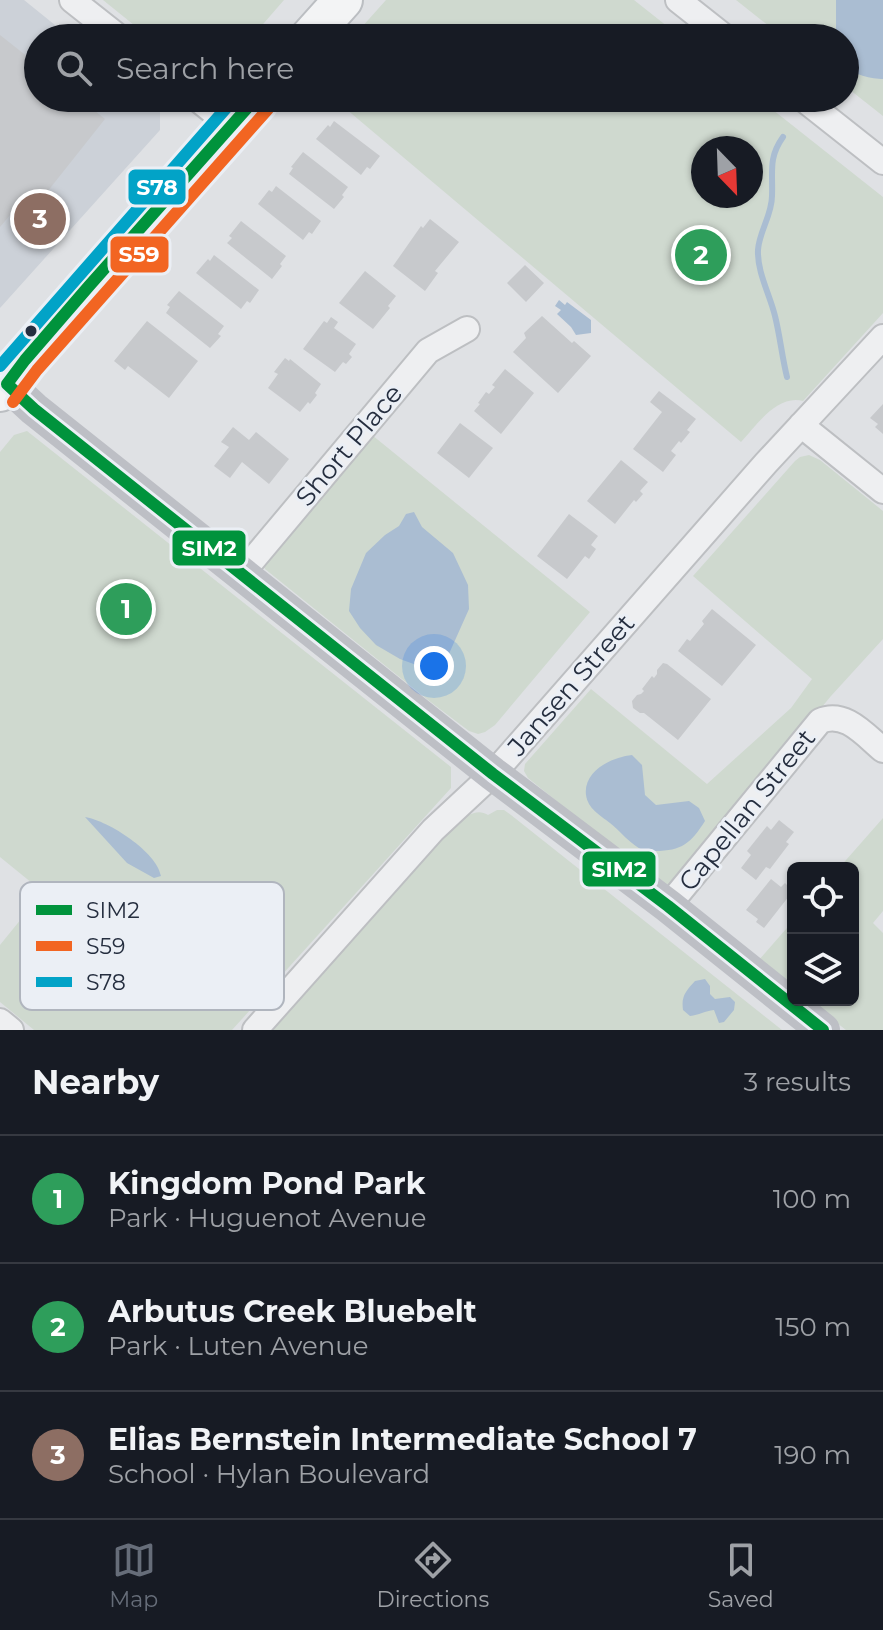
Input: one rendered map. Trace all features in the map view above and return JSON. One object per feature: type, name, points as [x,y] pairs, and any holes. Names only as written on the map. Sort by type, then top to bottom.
[{"type":"main road","points":[[322,24],[343,0]]},
{"type":"main road","points":[[2,384],[244,112]]},
{"type":"street","points":[[72,0],[102,24]]},
{"type":"street","points":[[678,0],[708,24]]},
{"type":"street","points":[[214,112],[231,126]]},
{"type":"street","points":[[820,112],[883,162]]},
{"type":"street","name":"Short Place","points":[[241,574],[428,351],[467,329]]},
{"type":"street","name":"Jansen Street","points":[[284,997],[433,830],[493,774],[801,425],[883,337]]},
{"type":"street","points":[[2,384],[493,774],[668,906],[823,1030]]},
{"type":"street","points":[[801,425],[883,491]]},
{"type":"street","name":"Capellan Street","points":[[668,906],[820,721],[829,717],[849,722],[883,750]]},
{"type":"street","name":"Jansen Street","points":[[255,1030],[273,1010]]},
{"type":"street","points":[[0,1021],[11,1030]]},
{"type":"shaded area","points":[[0,0],[24,0],[54,24],[24,24],[24,112],[160,112],[160,130],[0,308]]},
{"type":"shaded area","points":[[103,0],[284,0],[263,24],[133,24]]},
{"type":"shaded area","points":[[386,0],[634,0],[664,24],[365,24]]},
{"type":"shaded area","points":[[736,0],[883,0],[883,116],[859,97],[859,24],[766,24]]},
{"type":"shaded area","points":[[350,112],[776,112],[883,197],[883,313],[803,401],[784,402],[741,442]]},
{"type":"shaded area","points":[[27,431],[451,767],[451,788],[284,973],[284,882],[31,882],[0,857],[0,452],[14,435]]},
{"type":"shaded area","points":[[372,435],[590,612],[495,725],[485,732],[478,734],[469,731],[428,700],[265,569],[263,564]]},
{"type":"shaded area","points":[[809,455],[820,460],[883,511],[883,639],[831,696],[681,877],[669,885],[660,884],[528,778],[524,771],[525,764],[591,689],[707,784],[791,708],[812,679],[693,576],[795,461]]},
{"type":"shaded area","points":[[497,810],[511,815],[782,1030],[270,1030],[456,822],[472,814],[480,812],[488,815]]},
{"type":"shaded area","points":[[883,818],[883,911],[873,923],[883,933],[883,1030],[846,1030],[816,1006],[859,1006],[859,862],[844,862]]},
{"type":"shaded area","points":[[20,920],[20,1010],[250,1010],[232,1030],[34,1030],[0,1002],[0,945]]},
{"type":"shaded area","points":[[787,928],[787,983],[758,961]]},
{"type":"water","points":[[836,0],[883,0],[883,79],[859,75],[859,24],[836,24]]},
{"type":"water","points":[[559,300],[565,305],[567,302],[591,320],[591,333],[576,335],[557,314],[561,310],[555,306]]},
{"type":"water","points":[[414,512],[422,527],[453,553],[468,585],[469,609],[448,656],[441,665],[430,670],[400,659],[376,645],[349,611],[351,589],[366,553],[399,526],[406,514]]},
{"type":"water","points":[[632,755],[642,765],[645,795],[656,805],[689,801],[699,808],[705,821],[685,844],[664,851],[639,848],[589,804],[586,786],[594,772],[608,762]]},
{"type":"water","points":[[85,817],[119,831],[142,848],[158,867],[161,876],[154,878],[127,863]]},
{"type":"water","points":[[705,979],[715,999],[730,997],[735,1002],[734,1010],[724,1022],[719,1023],[714,1010],[690,1016],[683,1010],[687,991],[695,981]]},
{"type":"building","points":[[0,35],[24,54],[24,112],[96,112],[105,119],[32,211],[21,202],[0,227]]},
{"type":"building","points":[[334,121],[380,156],[361,175],[316,139]]},
{"type":"building","points":[[303,152],[348,187],[334,209],[289,174]]},
{"type":"building","points":[[276,186],[321,221],[312,234],[309,232],[303,240],[258,204]]},
{"type":"building","points":[[430,219],[459,242],[435,271],[438,273],[425,291],[393,266],[421,226],[423,228]]},
{"type":"building","points":[[241,221],[286,256],[272,279],[227,243]]},
{"type":"building","points":[[214,255],[259,290],[250,303],[247,301],[241,309],[196,273]]},
{"type":"building","points":[[525,265],[544,283],[526,302],[507,283]]},
{"type":"building","points":[[365,271],[396,296],[373,329],[339,303]]},
{"type":"building","points":[[179,291],[224,326],[218,334],[221,336],[210,348],[166,313],[170,307],[167,305]]},
{"type":"building","points":[[542,316],[591,356],[558,393],[513,352],[526,338],[524,333]]},
{"type":"building","points":[[331,317],[338,322],[334,328],[356,344],[349,354],[352,357],[335,372],[303,349],[324,321],[327,323]]},
{"type":"building","points":[[147,321],[198,361],[169,398],[128,366],[125,370],[114,361]]},
{"type":"building","points":[[285,358],[321,384],[315,393],[317,395],[300,412],[268,388],[278,374],[274,372]]},
{"type":"building","points":[[505,369],[534,393],[501,434],[474,411],[486,392],[489,394],[495,387],[492,385]]},
{"type":"building","points":[[659,391],[696,419],[687,430],[690,432],[671,451],[676,455],[663,472],[633,449],[662,412],[650,402]]},
{"type":"building","points":[[883,404],[883,434],[875,427],[878,424],[870,418]]},
{"type":"building","points":[[460,423],[493,448],[469,478],[437,453]]},
{"type":"building","points":[[233,427],[249,440],[256,432],[289,459],[269,484],[242,462],[230,478],[214,466],[229,447],[221,442]]},
{"type":"building","points":[[621,460],[648,482],[640,491],[643,494],[636,502],[634,500],[615,524],[587,501]]},
{"type":"building","points":[[569,514],[598,536],[591,545],[596,549],[589,559],[585,556],[567,579],[537,556]]},
{"type":"building","points":[[712,609],[756,645],[722,686],[678,651],[704,624],[702,621]]},
{"type":"building","points":[[663,663],[711,699],[678,740],[633,708],[632,701],[644,691],[642,689],[652,676],[654,678]]},
{"type":"building","points":[[779,820],[794,832],[770,869],[766,867],[756,880],[741,868],[751,855],[747,851],[767,826],[771,830]]},
{"type":"building","points":[[771,879],[781,887],[785,883],[787,885],[787,899],[764,928],[746,910]]},
{"type":"waterway","points":[[783,137],[773,159],[771,203],[758,250],[787,377]]},
{"type":"transit line","name":"S78","points":[[0,366],[223,112]]},
{"type":"transit line","name":"SIM2","points":[[7,384],[89,286],[244,112]]},
{"type":"transit line","name":"S59","points":[[13,402],[37,370],[265,112]]},
{"type":"transit line","name":"SIM2","points":[[7,384],[34,409],[493,774],[668,906],[823,1030]]},
{"type":"place","name":"Elias Bernstein Intermediate School 7","points":[[40,219]]},
{"type":"place","name":"Arbutus Creek Bluebelt","points":[[701,255]]},
{"type":"place","name":"Kingdom Pond Park","points":[[126,609]]}]
